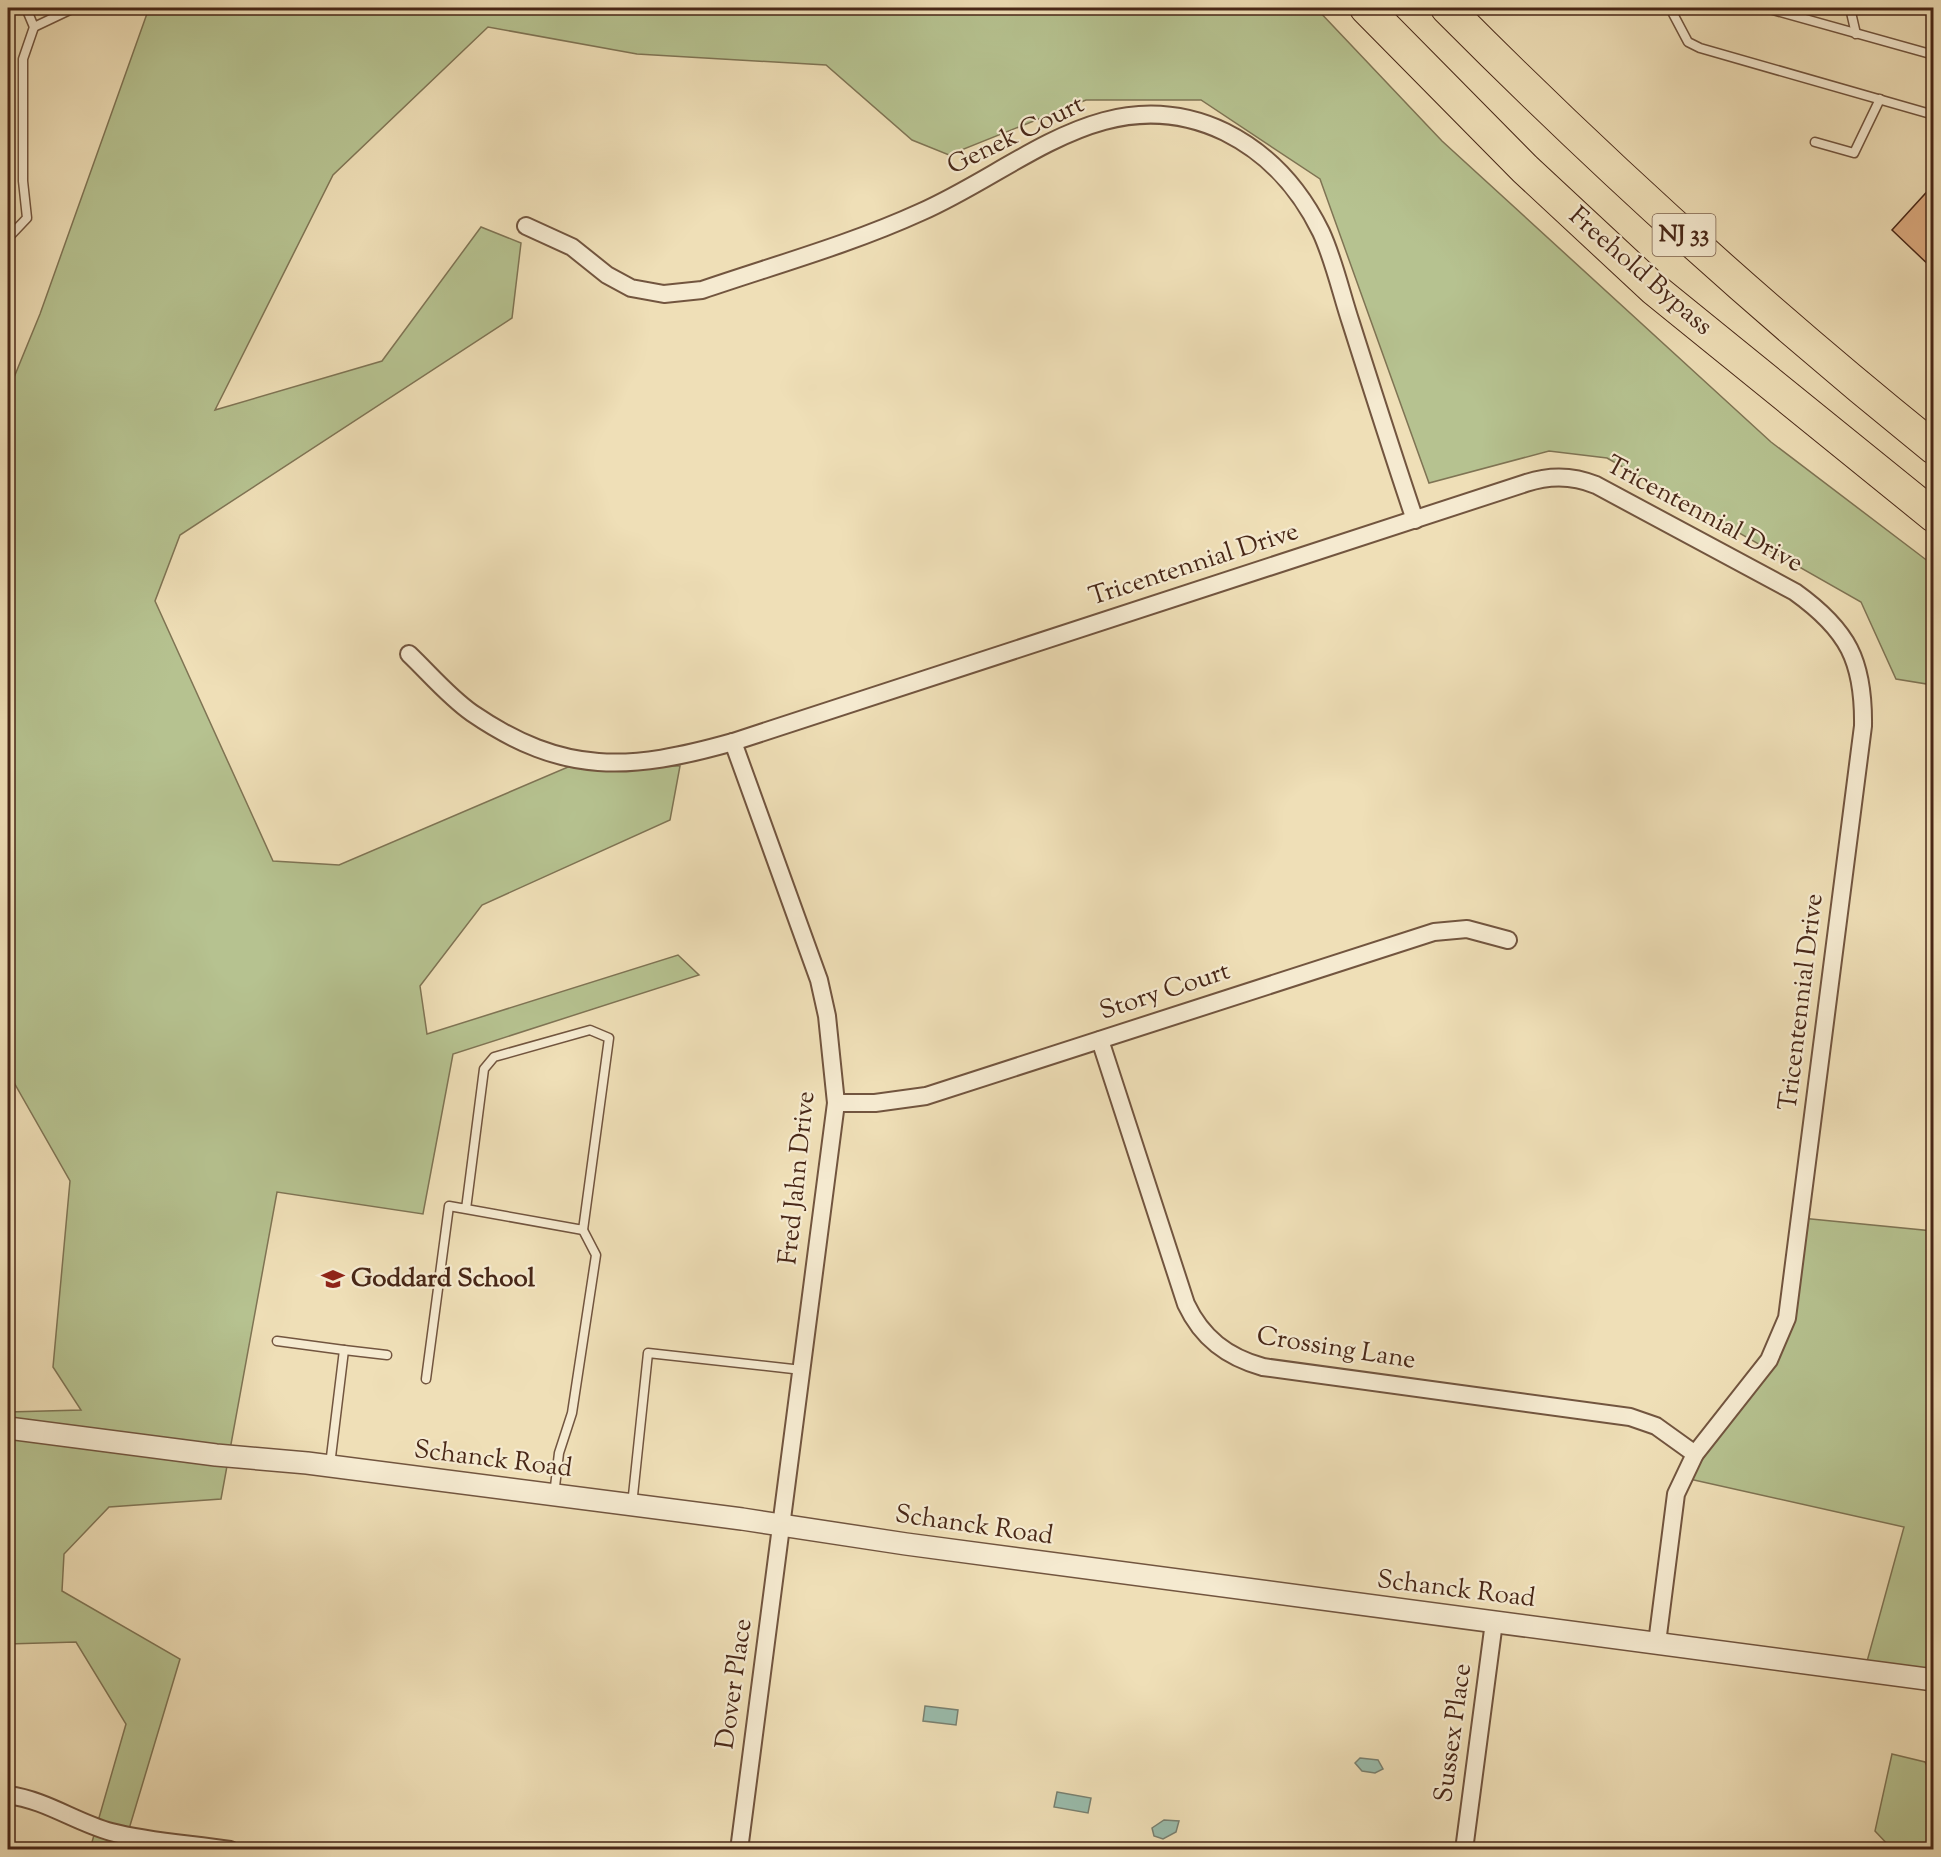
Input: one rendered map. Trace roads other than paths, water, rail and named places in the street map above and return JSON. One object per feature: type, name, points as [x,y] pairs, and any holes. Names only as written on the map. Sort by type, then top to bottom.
[{"type":"highway","name":"Freehold Bypass","points":[[1366,8],[1525,169],[1654,289],[1934,516]]},
{"type":"highway","name":"NJ 33","points":[[1447,8],[1547,108],[1639,195],[1755,299],[1934,448]]},
{"type":"street","name":"Genek Court","points":[[526,226],[572,247],[607,275],[631,288],[664,294],[702,290],[923,212],[1035,149],[1093,123],[1133,114],[1161,115],[1191,120],[1249,144],[1271,161],[1291,182],[1312,216],[1322,234],[1415,520]]},
{"type":"street","name":"Tricentennial Drive","points":[[409,654],[471,712],[511,735],[561,758],[617,764],[676,759],[1538,479],[1567,477],[1584,480],[1795,592],[1831,620],[1845,640],[1856,663],[1862,686],[1863,726],[1786,1318],[1769,1360],[1695,1454],[1676,1494],[1657,1643]]},
{"type":"street","name":"Fred Jahn Drive","points":[[733,742],[819,980],[827,1017],[836,1103],[782,1526]]},
{"type":"street","name":"Story Court","points":[[836,1103],[875,1103],[926,1096],[1434,932],[1467,929],[1508,940]]},
{"type":"street","name":"Crossing Lane","points":[[1100,1040],[1186,1304],[1207,1337],[1224,1352],[1263,1367],[1630,1417],[1656,1426],[1695,1454]]},
{"type":"street","name":"Schanck Road","points":[[8,1428],[632,1505],[1934,1680]]},
{"type":"street","name":"Dover Place","points":[[739,1850],[782,1526]]},
{"type":"street","name":"Sussex Place","points":[[1464,1850],[1494,1622]]},
{"type":"street","points":[[8,1795],[33,1799],[88,1825],[114,1833],[230,1850]]},
{"type":"lane","points":[[8,238],[27,218],[23,181],[23,59],[34,27],[26,8]]},
{"type":"lane","points":[[34,27],[74,8]]},
{"type":"lane","points":[[1670,8],[1688,42],[1700,48],[1934,115]]},
{"type":"lane","points":[[1766,8],[1934,55]]},
{"type":"lane","points":[[1850,8],[1856,34]]},
{"type":"lane","points":[[1815,142],[1854,153],[1880,99]]},
{"type":"lane","points":[[466,1209],[484,1069],[494,1057],[590,1030],[609,1038],[583,1230],[596,1256],[572,1413],[559,1453],[554,1495]]},
{"type":"lane","points":[[426,1379],[449,1206],[583,1230]]},
{"type":"lane","points":[[277,1341],[387,1355]]},
{"type":"lane","points":[[330,1466],[344,1350]]},
{"type":"lane","points":[[632,1505],[648,1353],[802,1370]]},
{"type":"place","name":"Goddard School","points":[[333,1279]]}]
